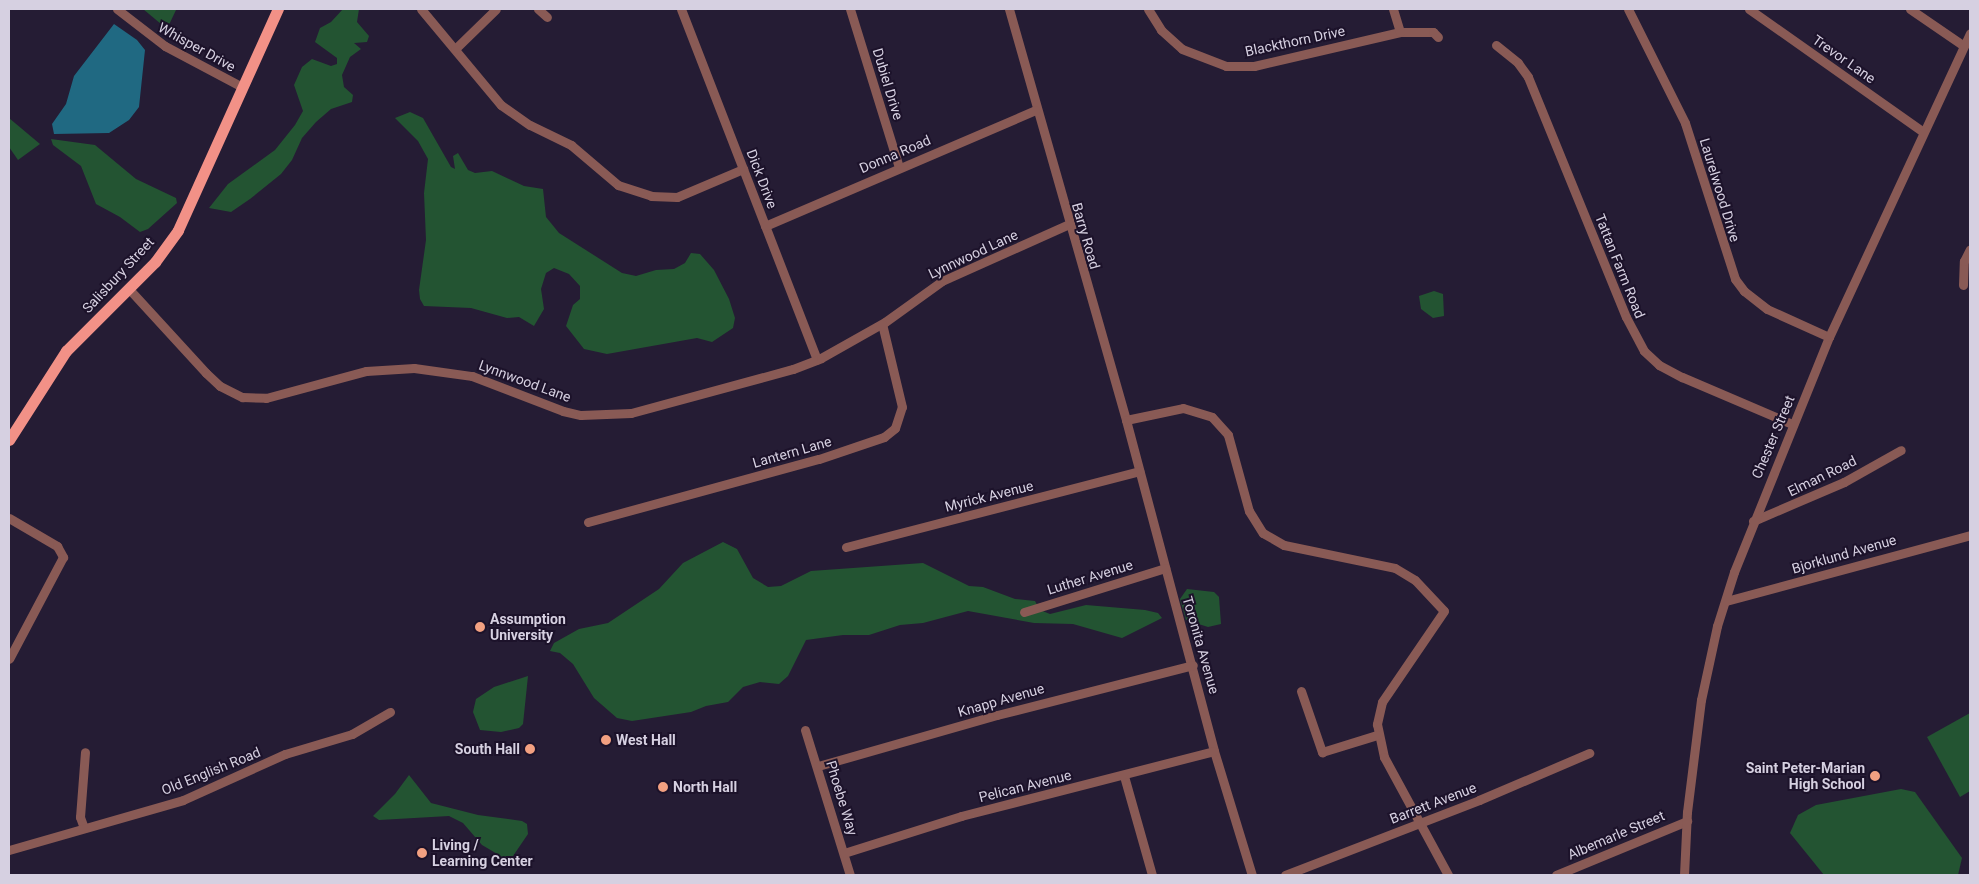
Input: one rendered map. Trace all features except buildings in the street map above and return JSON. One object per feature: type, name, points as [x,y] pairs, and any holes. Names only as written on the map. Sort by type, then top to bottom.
[{"type":"main road","name":"Salisbury Street","points":[[9,440],[66,351],[129,289],[178,230],[278,9]]},
{"type":"street","name":"Whisper Drive","points":[[117,9],[161,43],[242,87]]},
{"type":"street","points":[[421,9],[507,110],[571,144],[618,185],[651,196],[676,197],[743,169]]},
{"type":"street","points":[[455,49],[496,9]]},
{"type":"street","points":[[538,9],[547,17]]},
{"type":"street","name":"Dick Drive","points":[[681,9],[817,360]]},
{"type":"street","name":"Dubiel Drive","points":[[850,9],[899,167]]},
{"type":"street","name":"Barry Road","points":[[1009,9],[1036,110],[1126,420]]},
{"type":"street","name":"Blackthorn Drive","points":[[1148,9],[1161,30],[1182,49],[1226,66],[1254,66],[1400,32],[1432,32],[1438,36]]},
{"type":"street","points":[[1393,9],[1400,32]]},
{"type":"street","name":"Laurelwood Drive","points":[[1628,9],[1684,123],[1735,279],[1749,296],[1767,309],[1829,337]]},
{"type":"street","name":"Trevor Lane","points":[[1749,9],[1922,131]]},
{"type":"street","points":[[1910,9],[1964,46]]},
{"type":"street","name":"Chester Street","points":[[1684,875],[1687,821],[1703,687],[1726,601],[1753,521],[1829,337],[1922,131],[1970,34]]},
{"type":"street","name":"Tattan Farm Road","points":[[1496,45],[1518,63],[1528,77],[1626,317],[1644,351],[1659,364],[1682,377],[1792,424]]},
{"type":"street","name":"Donna Road","points":[[765,226],[899,167],[1036,110]]},
{"type":"street","name":"Lynnwood Lane","points":[[129,289],[206,373],[223,388],[242,397],[266,398],[366,371],[414,368],[472,376],[563,412],[581,415],[631,413],[817,360],[882,324],[942,282],[1069,224]]},
{"type":"street","points":[[1963,285],[1964,261],[1970,249]]},
{"type":"street","name":"Lantern Lane","points":[[588,522],[818,459],[884,437],[895,428],[902,407],[882,324]]},
{"type":"street","points":[[1126,420],[1176,408],[1199,410],[1223,427],[1232,446],[1249,511],[1263,533],[1284,544],[1395,568],[1415,580],[1444,610],[1382,702],[1377,735],[1384,757],[1448,875]]},
{"type":"street","name":"Toronita Avenue","points":[[1126,420],[1165,568],[1194,664],[1214,751],[1252,875]]},
{"type":"street","name":"Elman Road","points":[[1753,521],[1844,482],[1901,450]]},
{"type":"street","name":"Myrick Avenue","points":[[846,547],[1139,471]]},
{"type":"street","points":[[9,518],[54,544],[62,553],[60,566],[9,659]]},
{"type":"street","name":"Bjorklund Avenue","points":[[1726,601],[1970,535]]},
{"type":"street","name":"Luther Avenue","points":[[1024,612],[1165,568]]},
{"type":"street","name":"Knapp Avenue","points":[[818,766],[997,715],[1194,664]]},
{"type":"street","points":[[1301,691],[1322,752],[1377,735]]},
{"type":"street","name":"Old English Road","points":[[9,850],[183,800],[285,754],[352,734],[390,712]]},
{"type":"street","name":"Phoebe Way","points":[[805,730],[818,766],[850,875]]},
{"type":"street","name":"Pelican Avenue","points":[[844,853],[955,818],[1124,776],[1214,751]]},
{"type":"street","points":[[84,828],[80,817],[85,752]]},
{"type":"street","name":"Barrett Avenue","points":[[1285,875],[1421,824],[1589,753]]},
{"type":"street","points":[[1124,776],[1152,875]]},
{"type":"street","name":"Albemarle Street","points":[[1556,875],[1687,821]]},
{"type":"green space","points":[[143,9],[175,9],[176,10],[167,29]]},
{"type":"green space","points":[[343,9],[359,9],[357,22],[369,36],[367,42],[354,43],[361,49],[350,57],[342,75],[344,87],[353,95],[352,102],[331,109],[316,122],[302,138],[292,160],[281,174],[250,199],[231,212],[209,208],[228,184],[275,150],[295,125],[303,111],[294,85],[302,67],[312,59],[331,66],[337,64],[337,58],[315,42],[320,28],[331,22]]},
{"type":"green space","points":[[410,112],[423,118],[451,167],[455,169],[453,156],[458,153],[468,170],[475,173],[492,171],[524,186],[543,189],[546,217],[559,233],[622,273],[636,276],[656,270],[674,269],[685,263],[691,253],[700,254],[714,270],[729,299],[735,318],[733,328],[712,342],[697,338],[607,354],[584,349],[566,326],[573,305],[580,299],[580,286],[569,274],[554,268],[546,273],[541,289],[544,309],[534,326],[519,317],[507,318],[471,308],[424,306],[420,299],[419,290],[426,240],[424,193],[428,159],[418,141],[395,118]]},
{"type":"green space","points":[[9,118],[40,144],[18,160],[9,147]]},
{"type":"green space","points":[[51,139],[95,145],[136,179],[176,198],[177,203],[148,229],[140,232],[120,217],[96,204],[81,166],[53,145]]},
{"type":"green space","points":[[1434,291],[1443,294],[1444,316],[1433,318],[1421,309],[1419,296]]},
{"type":"green space","points":[[723,542],[737,549],[753,578],[768,587],[781,586],[811,571],[923,563],[969,586],[983,587],[1015,599],[1035,601],[1040,610],[1050,614],[1086,605],[1145,610],[1158,613],[1162,618],[1122,638],[1073,624],[1034,623],[968,611],[923,623],[900,625],[869,635],[843,635],[806,640],[788,676],[779,684],[760,682],[743,687],[728,702],[706,706],[691,712],[632,721],[617,718],[594,698],[573,664],[560,653],[550,651],[554,643],[579,629],[608,623],[659,589],[683,563]]},
{"type":"green space","points":[[1187,589],[1214,592],[1219,597],[1221,624],[1208,627],[1186,620],[1180,599]]},
{"type":"green space","points":[[528,676],[523,724],[519,728],[501,732],[480,730],[473,712],[476,699],[494,687]]},
{"type":"green space","points":[[1970,713],[1970,791],[1960,797],[1927,737]]},
{"type":"green space","points":[[409,775],[431,803],[478,815],[522,821],[527,824],[528,834],[513,856],[502,861],[499,855],[482,845],[463,823],[449,816],[379,820],[373,816],[395,794]]},
{"type":"green space","points":[[1901,789],[1915,792],[1962,858],[1958,875],[1824,875],[1790,833],[1798,815],[1816,805]]},
{"type":"water","points":[[114,24],[137,40],[145,50],[139,107],[129,120],[109,133],[54,134],[52,124],[66,104],[74,76]]},
{"type":"place","name":"Assumption University","points":[[480,627]]},
{"type":"place","name":"West Hall","points":[[606,740]]},
{"type":"place","name":"South Hall","points":[[530,749]]},
{"type":"place","name":"Saint Peter-Marian High School","points":[[1875,776]]},
{"type":"place","name":"North Hall","points":[[663,787]]},
{"type":"place","name":"Living / Learning Center","points":[[422,853]]}]
